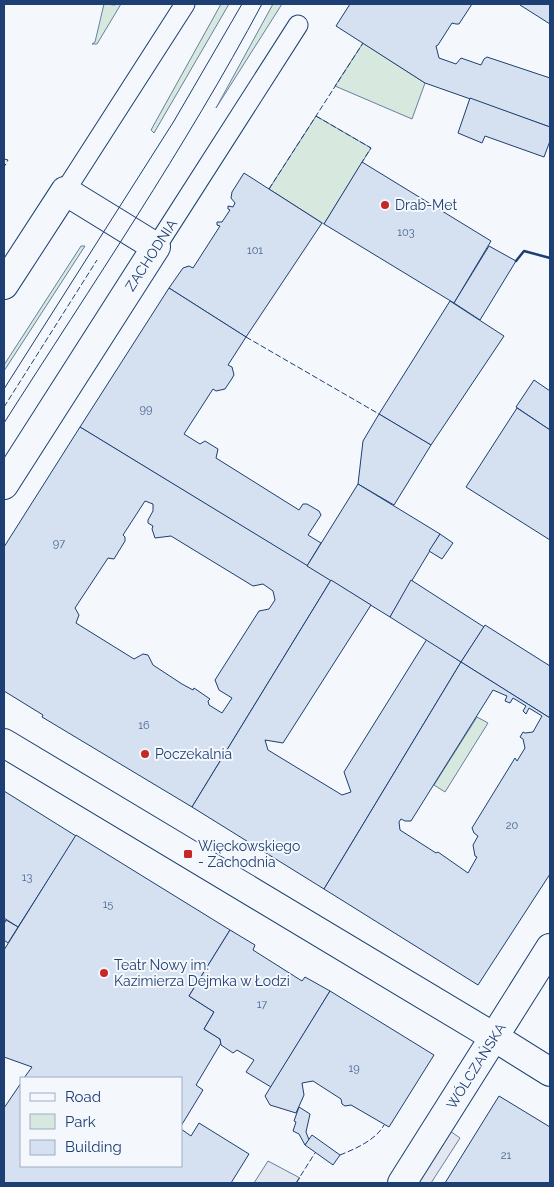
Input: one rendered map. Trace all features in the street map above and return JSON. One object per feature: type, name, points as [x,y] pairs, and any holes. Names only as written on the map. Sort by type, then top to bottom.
[{"type":"street","points":[[4,285],[65,191],[156,247]]},
{"type":"street","name":"ZACHODNIA","points":[[4,485],[156,247]]},
{"type":"street","points":[[4,743],[550,1072]]},
{"type":"street","name":"WÓLCZAŃSKA","points":[[402,1183],[550,948]]},
{"type":"lane","points":[[65,191],[185,4]]},
{"type":"lane","name":"ZACHODNIA","points":[[156,247],[298,24]]},
{"type":"green space","points":[[104,4],[121,4],[97,44],[92,44],[95,42]]},
{"type":"green space","points":[[221,4],[229,4],[154,133],[151,130]]},
{"type":"green space","points":[[273,4],[282,4],[216,108]]},
{"type":"green space","points":[[363,43],[425,83],[412,119],[335,86]]},
{"type":"green space","points":[[316,116],[371,148],[324,224],[269,189]]},
{"type":"green space","points":[[81,246],[85,246],[4,371],[4,365]]},
{"type":"green space","points":[[477,717],[488,723],[445,792],[434,785]]},
{"type":"shaded area","points":[[450,1131],[460,1138],[431,1183],[416,1183]]},
{"type":"shaded area","points":[[268,1161],[300,1178],[296,1183],[254,1183]]},
{"type":"building","points":[[350,4],[472,4],[459,24],[452,23],[436,46],[439,58],[456,64],[461,58],[481,65],[487,57],[550,78],[550,127],[425,83],[336,26]]},
{"type":"building","points":[[550,4],[550,24],[520,5]]},
{"type":"building","points":[[470,98],[550,127],[550,141],[544,157],[485,136],[482,143],[458,133]]},
{"type":"building","points":[[362,162],[491,241],[454,303],[324,224]]},
{"type":"building","points":[[244,173],[322,223],[246,337],[169,288],[183,268],[189,266],[193,268],[220,226],[217,225],[217,222],[222,222],[230,210],[228,206],[233,207],[235,203],[231,198],[232,192]]},
{"type":"building","points":[[489,246],[516,261],[480,320],[454,303]]},
{"type":"building","points":[[169,288],[246,337],[228,365],[232,367],[234,375],[231,380],[225,389],[216,391],[213,389],[184,434],[200,444],[205,441],[218,449],[216,458],[299,510],[303,504],[307,504],[319,511],[321,515],[308,535],[321,543],[307,566],[80,427]]},
{"type":"building","points":[[450,301],[504,336],[431,445],[379,414]]},
{"type":"building","points":[[534,380],[550,391],[550,430],[516,407]]},
{"type":"building","points":[[517,408],[550,430],[550,540],[466,487]]},
{"type":"building","points":[[379,414],[431,445],[394,505],[358,484],[363,441]]},
{"type":"building","points":[[80,427],[331,580],[192,807],[42,717],[43,715],[4,691],[4,547]],"holes":[[[145,501],[153,504],[153,511],[148,523],[153,526],[155,538],[171,536],[253,586],[263,584],[273,591],[275,600],[269,609],[259,611],[215,680],[219,690],[232,698],[222,713],[209,705],[208,701],[210,699],[153,665],[148,655],[143,654],[134,659],[76,623],[79,615],[75,608],[108,558],[114,559],[125,541],[123,535]]]},
{"type":"building","points":[[358,484],[440,534],[390,617],[307,566]]},
{"type":"building","points":[[440,534],[453,543],[442,559],[429,551]]},
{"type":"building","points":[[331,580],[371,605],[283,743],[265,740],[268,750],[342,795],[351,792],[344,772],[427,639],[461,662],[324,889],[192,807]]},
{"type":"building","points":[[411,580],[484,627],[461,662],[390,617]]},
{"type":"building","points":[[485,625],[550,666],[550,718],[461,662]]},
{"type":"building","points":[[461,662],[550,718],[550,874],[478,985],[324,889]],"holes":[[[493,690],[507,696],[505,701],[510,703],[513,698],[526,706],[523,711],[526,714],[529,708],[542,716],[533,732],[523,732],[520,737],[523,739],[525,748],[517,761],[515,758],[472,828],[478,836],[473,845],[475,856],[477,857],[468,873],[438,852],[436,853],[400,830],[399,822],[401,819],[411,821]]]},
{"type":"building","points":[[4,791],[76,836],[18,927],[4,918]]},
{"type":"building","name":"Teatr Nowy im. Kazimierza Dejmka w Łodzi","points":[[76,835],[230,930],[189,996],[214,1012],[204,1029],[220,1039],[221,1043],[196,1085],[203,1090],[182,1124],[182,1077],[25,1077],[32,1067],[4,1057],[4,950]]},
{"type":"building","points":[[6,920],[18,927],[8,943],[4,940],[4,924]]},
{"type":"building","points":[[230,930],[255,945],[253,950],[302,981],[305,977],[330,991],[271,1087],[246,1072],[254,1060],[237,1050],[233,1053],[221,1045],[220,1039],[204,1029],[214,1012],[189,996]]},
{"type":"building","points":[[330,991],[434,1055],[389,1127],[351,1105],[345,1106],[342,1104],[341,1099],[313,1081],[302,1083],[304,1095],[296,1113],[270,1105],[265,1096]]},
{"type":"building","points":[[20,1084],[20,1167],[182,1167],[182,1130],[191,1136],[199,1123],[249,1154],[231,1183],[4,1183],[4,1108]]},
{"type":"building","points":[[499,1096],[550,1127],[550,1183],[445,1183]]},
{"type":"building","points":[[299,1107],[310,1114],[306,1132],[309,1140],[305,1145],[299,1134],[293,1131]]},
{"type":"building","points":[[312,1135],[340,1155],[333,1165],[305,1145]]},
{"type":"tram line","points":[[4,389],[174,121],[242,4]]},
{"type":"tram line","points":[[4,423],[170,163],[202,111],[262,4]]},
{"type":"fence","points":[[269,189],[363,43]]},
{"type":"fence","points":[[316,116],[371,148],[362,162]]},
{"type":"fence","points":[[4,159],[8,160],[4,167]]},
{"type":"fence","points":[[4,407],[97,260]]},
{"type":"fence","points":[[246,337],[379,414]]},
{"type":"fence","points":[[340,1155],[371,1140],[384,1125]]},
{"type":"fence","points":[[296,1183],[315,1153]]},
{"type":"wall","points":[[516,261],[524,251],[550,258]]},
{"type":"place","name":"Drab-Met","points":[[385,205]]},
{"type":"place","name":"Poczekalnia","points":[[145,754]]},
{"type":"place","name":"Więckowskiego - Zachodnia","points":[[188,854]]},
{"type":"place","name":"Teatr Nowy im. Kazimierza Dejmka w Łodzi","points":[[104,973]]}]
